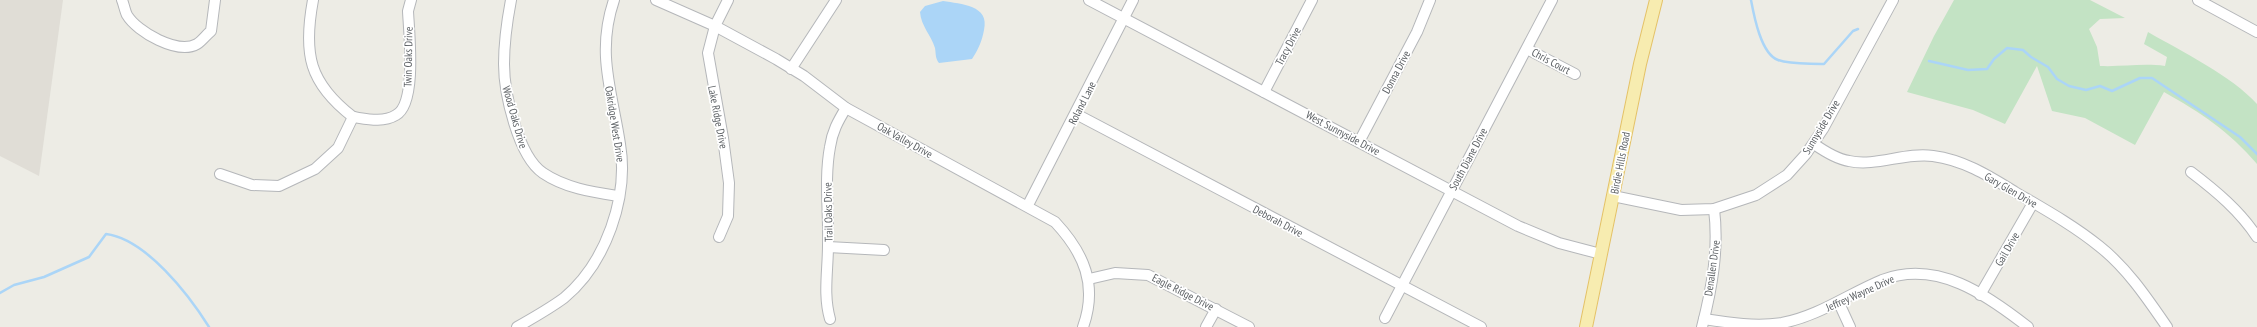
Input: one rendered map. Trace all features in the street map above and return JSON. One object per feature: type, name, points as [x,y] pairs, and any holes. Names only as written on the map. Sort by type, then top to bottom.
[{"type":"main road","name":"Birdie Hills Road","points":[[1586,327],[1640,64],[1656,0]]},
{"type":"street","points":[[122,0],[127,14],[134,23],[158,39],[176,46],[196,44],[211,31],[215,0]]},
{"type":"street","points":[[220,174],[252,185],[279,186],[315,169],[338,148],[353,117],[334,102],[324,90],[313,70],[310,33],[313,0]]},
{"type":"street","name":"Twin Oaks Drive","points":[[353,117],[379,120],[397,115],[406,101],[410,83],[408,11],[411,0]]},
{"type":"street","name":"Wood Oaks Drive","points":[[511,0],[504,51],[505,80],[515,125],[524,151],[532,163],[542,172],[554,179],[588,190],[618,196]]},
{"type":"street","name":"Oakridge West Drive","points":[[517,327],[539,315],[564,297],[586,272],[607,236],[614,219],[622,168],[620,146],[604,56],[607,22],[614,0]]},
{"type":"street","name":"Oak Valley Drive","points":[[656,0],[715,26],[791,69],[846,108],[1028,205],[1054,222],[1064,231],[1083,260],[1089,279],[1088,314],[1083,327]]},
{"type":"street","name":"Lake Ridge Drive","points":[[718,237],[728,216],[729,183],[723,138],[708,61],[709,46],[715,26],[728,0]]},
{"type":"street","points":[[791,69],[836,0]]},
{"type":"street","name":"West Sunnyside Drive","points":[[1089,0],[1542,237],[1601,254]]},
{"type":"street","name":"Roland Lane","points":[[1028,205],[1076,114],[1133,0]]},
{"type":"street","name":"Tracy Drive","points":[[1264,92],[1312,0]]},
{"type":"street","name":"Donna Drive","points":[[1359,142],[1417,32],[1430,0]]},
{"type":"street","name":"South Diane Drive","points":[[1384,318],[1552,0]]},
{"type":"street","name":"Sunnyside Drive","points":[[1613,196],[1681,210],[1714,209],[1756,195],[1787,175],[1814,144],[1893,0]]},
{"type":"street","points":[[2198,0],[2257,32]]},
{"type":"street","name":"Chris Court","points":[[1527,49],[1575,74]]},
{"type":"street","name":"Trail Oaks Drive","points":[[830,319],[825,293],[828,247],[827,172],[829,148],[835,126],[846,108]]},
{"type":"street","name":"Deborah Drive","points":[[1076,114],[1481,327]]},
{"type":"street","name":"Gary Glen Drive","points":[[1814,144],[1837,157],[1848,161],[1872,161],[1914,155],[1945,158],[1966,164],[2033,202],[2100,246],[2132,279],[2166,327]]},
{"type":"street","points":[[2191,172],[2231,206],[2257,237]]},
{"type":"street","name":"Gail Drive","points":[[1980,295],[2033,202]]},
{"type":"street","name":"Denallen Drive","points":[[1703,323],[1716,256],[1717,240],[1714,209]]},
{"type":"street","points":[[828,247],[884,250]]},
{"type":"street","name":"Eagle Ridge Drive","points":[[1089,279],[1115,273],[1140,273],[1148,275],[1249,327]]},
{"type":"street","name":"Jeffrey Wayne Drive","points":[[1703,323],[1766,325],[1806,316],[1839,302],[1882,280],[1911,274],[1938,275],[1980,295],[2028,327]]},
{"type":"street","points":[[1839,302],[1850,327]]},
{"type":"street","points":[[1206,327],[1216,309]]},
{"type":"shaded area","points":[[0,0],[63,0],[39,176],[0,156]]},
{"type":"green space","points":[[1954,0],[2090,0],[2125,18],[2100,19],[2089,29],[2097,47],[2100,66],[2165,66],[2167,57],[2144,44],[2148,32],[2206,65],[2234,84],[2257,104],[2257,164],[2225,132],[2190,107],[2164,92],[2135,145],[2085,118],[2052,111],[2037,66],[2005,124],[1973,110],[1907,92],[1934,36]]},
{"type":"water","points":[[943,1],[972,7],[983,15],[985,22],[983,34],[980,45],[972,59],[939,63],[936,57],[935,48],[922,22],[920,12],[925,6]]},
{"type":"waterway","points":[[1751,0],[1756,24],[1763,43],[1772,56],[1783,62],[1824,64],[1853,31],[1858,29]]},
{"type":"waterway","points":[[1929,61],[1968,70],[1987,69],[1994,59],[2007,48],[2023,50],[2031,57],[2048,67],[2057,79],[2069,86],[2086,90],[2100,86],[2112,91],[2140,78],[2152,78],[2240,137],[2257,154]]},
{"type":"waterway","points":[[0,293],[14,285],[44,277],[89,257],[106,234],[121,238],[136,246],[151,257],[178,285],[209,327]]}]
